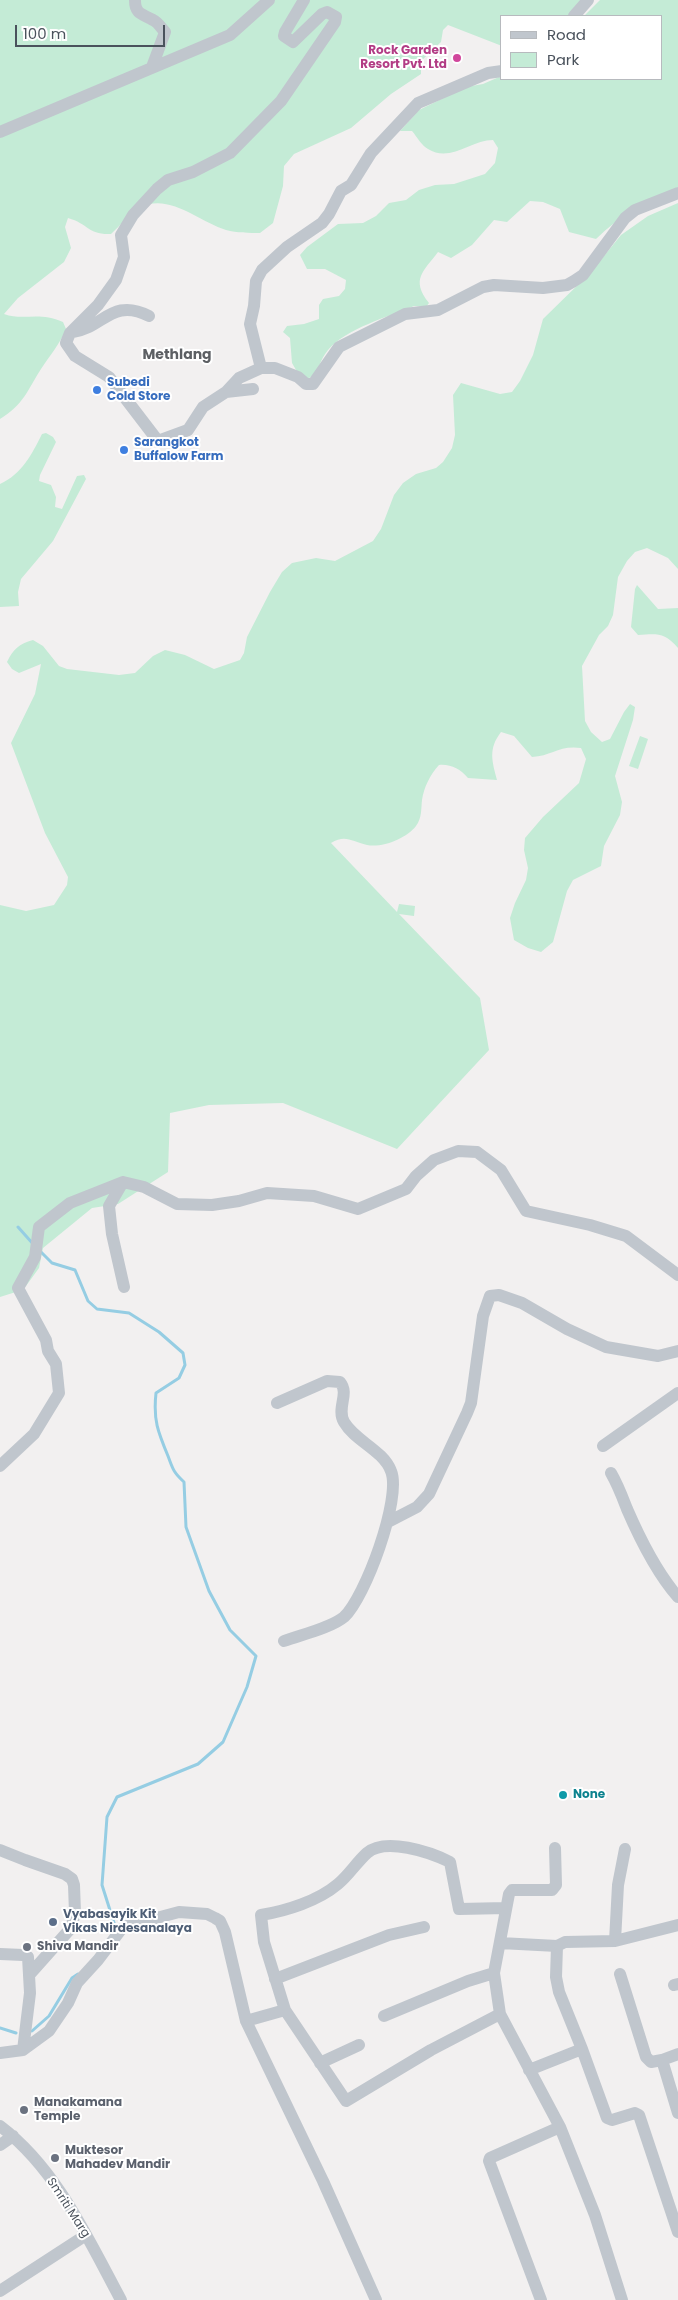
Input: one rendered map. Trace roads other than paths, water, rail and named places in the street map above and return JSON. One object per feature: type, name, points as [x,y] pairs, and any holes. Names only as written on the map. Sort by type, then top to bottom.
[{"type":"street","points":[[135,0],[135,7],[140,15],[155,21],[165,32],[152,67]]},
{"type":"street","points":[[0,132],[230,35],[269,0]]},
{"type":"street","points":[[304,0],[285,32],[284,36],[288,40],[293,42],[322,14],[327,12],[336,17],[281,101],[230,153],[193,172],[168,180],[139,208],[121,235],[124,257],[116,280],[98,305],[70,333],[66,343],[75,356],[110,377],[158,441],[188,430],[203,407],[226,392],[239,378],[261,368],[275,368],[298,378],[306,384],[314,384],[339,347],[405,314],[438,310],[483,288],[494,285],[543,288],[567,285],[583,275],[630,214],[647,204],[678,193]]},
{"type":"street","points":[[575,15],[588,0]]},
{"type":"street","points":[[261,368],[250,324],[256,281],[262,270],[287,247],[322,223],[330,214],[341,191],[351,185],[371,153],[418,104],[488,73],[500,71]]},
{"type":"street","points":[[70,333],[84,331],[108,314],[136,309],[149,316]]},
{"type":"street","points":[[226,392],[253,389]]},
{"type":"street","points":[[0,1466],[34,1434],[59,1393],[56,1364],[48,1351],[46,1340],[18,1288],[35,1257],[39,1227],[70,1203],[123,1182],[144,1188],[177,1204],[212,1205],[238,1201],[267,1193],[314,1196],[358,1209],[406,1189],[416,1176],[434,1160],[458,1151],[477,1152],[501,1170],[526,1211],[590,1225],[626,1236],[678,1275]]},
{"type":"street","points":[[123,1182],[109,1206],[112,1234],[124,1287]]},
{"type":"street","points":[[388,1522],[417,1507],[429,1494],[467,1413],[471,1403],[483,1316],[490,1296],[499,1295],[522,1303],[567,1329],[606,1347],[658,1356],[678,1351]]},
{"type":"street","points":[[277,1403],[327,1381],[340,1382],[344,1392],[341,1410],[344,1423],[386,1462],[392,1474],[388,1522],[377,1557],[344,1617],[284,1641]]},
{"type":"street","points":[[603,1446],[678,1393]]},
{"type":"street","points":[[611,1473],[620,1487],[638,1532],[668,1585],[678,1597]]},
{"type":"street","points":[[500,2014],[431,2050],[346,2101],[285,2010],[264,1942],[261,1916],[321,1896],[338,1884],[368,1852],[381,1845],[395,1846],[439,1856],[450,1862],[459,1908],[506,1908]]},
{"type":"street","points":[[555,1848],[556,1885],[554,1888],[552,1890],[512,1890],[506,1908],[494,1973],[500,2014],[560,2127],[594,2216],[622,2300]]},
{"type":"street","points":[[615,1941],[618,1885],[625,1849]]},
{"type":"street","points":[[0,1850],[65,1874],[72,1879],[74,1885],[76,1913],[71,1928],[30,1974]]},
{"type":"street","points":[[0,2053],[23,2050],[49,2031],[68,2003],[77,1982],[98,1960],[123,1927],[179,1912],[207,1914],[215,1918],[223,1926],[246,2021],[323,2181],[376,2300]]},
{"type":"street","points":[[500,1943],[557,1946],[565,1942],[615,1941],[638,1937],[678,1925]]},
{"type":"street","points":[[275,1979],[389,1935],[424,1927]]},
{"type":"street","points":[[557,1946],[556,1977],[559,1992],[607,2118],[612,2120],[635,2113],[639,2115],[678,2232]]},
{"type":"street","points":[[0,1954],[24,1954],[28,1957],[30,1974],[28,2016],[23,2050]]},
{"type":"street","points":[[384,2016],[468,1981],[494,1973]]},
{"type":"street","points":[[620,1974],[646,2056],[652,2062],[678,2054]]},
{"type":"street","points":[[246,2021],[285,2010]]},
{"type":"street","points":[[320,2063],[360,2045]]},
{"type":"street","points":[[530,2070],[582,2049]]},
{"type":"street","points":[[662,2060],[678,2113]]},
{"type":"street","name":"Smriti Marg","points":[[0,2126],[13,2136],[60,2191],[121,2300]]},
{"type":"street","points":[[541,2300],[489,2161],[490,2158],[560,2127]]},
{"type":"street","points":[[0,2145],[13,2136]]},
{"type":"street","points":[[0,2291],[86,2235]]},
{"type":"waterway","points":[[18,1227],[34,1245]]},
{"type":"waterway","points":[[40,1251],[52,1263],[75,1270],[88,1301],[97,1309],[129,1313],[159,1332],[183,1353],[185,1365],[179,1378],[156,1393],[155,1411],[157,1426],[172,1467],[184,1482],[186,1527],[209,1591],[230,1630],[256,1656],[247,1687],[223,1742],[198,1764],[117,1797],[107,1817],[102,1885],[115,1926],[111,1933]]},
{"type":"waterway","points":[[32,2031],[49,2016],[72,1978],[78,1974]]},
{"type":"waterway","points":[[0,2028],[16,2033]]},
{"type":"place","name":"Rock Garden Resort Pvt. Ltd","points":[[457,58]]},
{"type":"place","name":"Subedi Cold Store","points":[[97,390]]},
{"type":"place","name":"Sarangkot Buffalow Farm","points":[[124,450]]},
{"type":"place","name":"None","points":[[563,1795]]},
{"type":"place","name":"Vyabasayik Kit Vikas Nirdesanalaya","points":[[53,1922]]},
{"type":"place","name":"Shiva Mandir","points":[[27,1947]]},
{"type":"place","name":"Manakamana Temple","points":[[24,2110]]},
{"type":"place","name":"Muktesor Mahadev Mandir","points":[[55,2158]]},
{"type":"district","name":"Methlang","points":[[177,355]]}]
